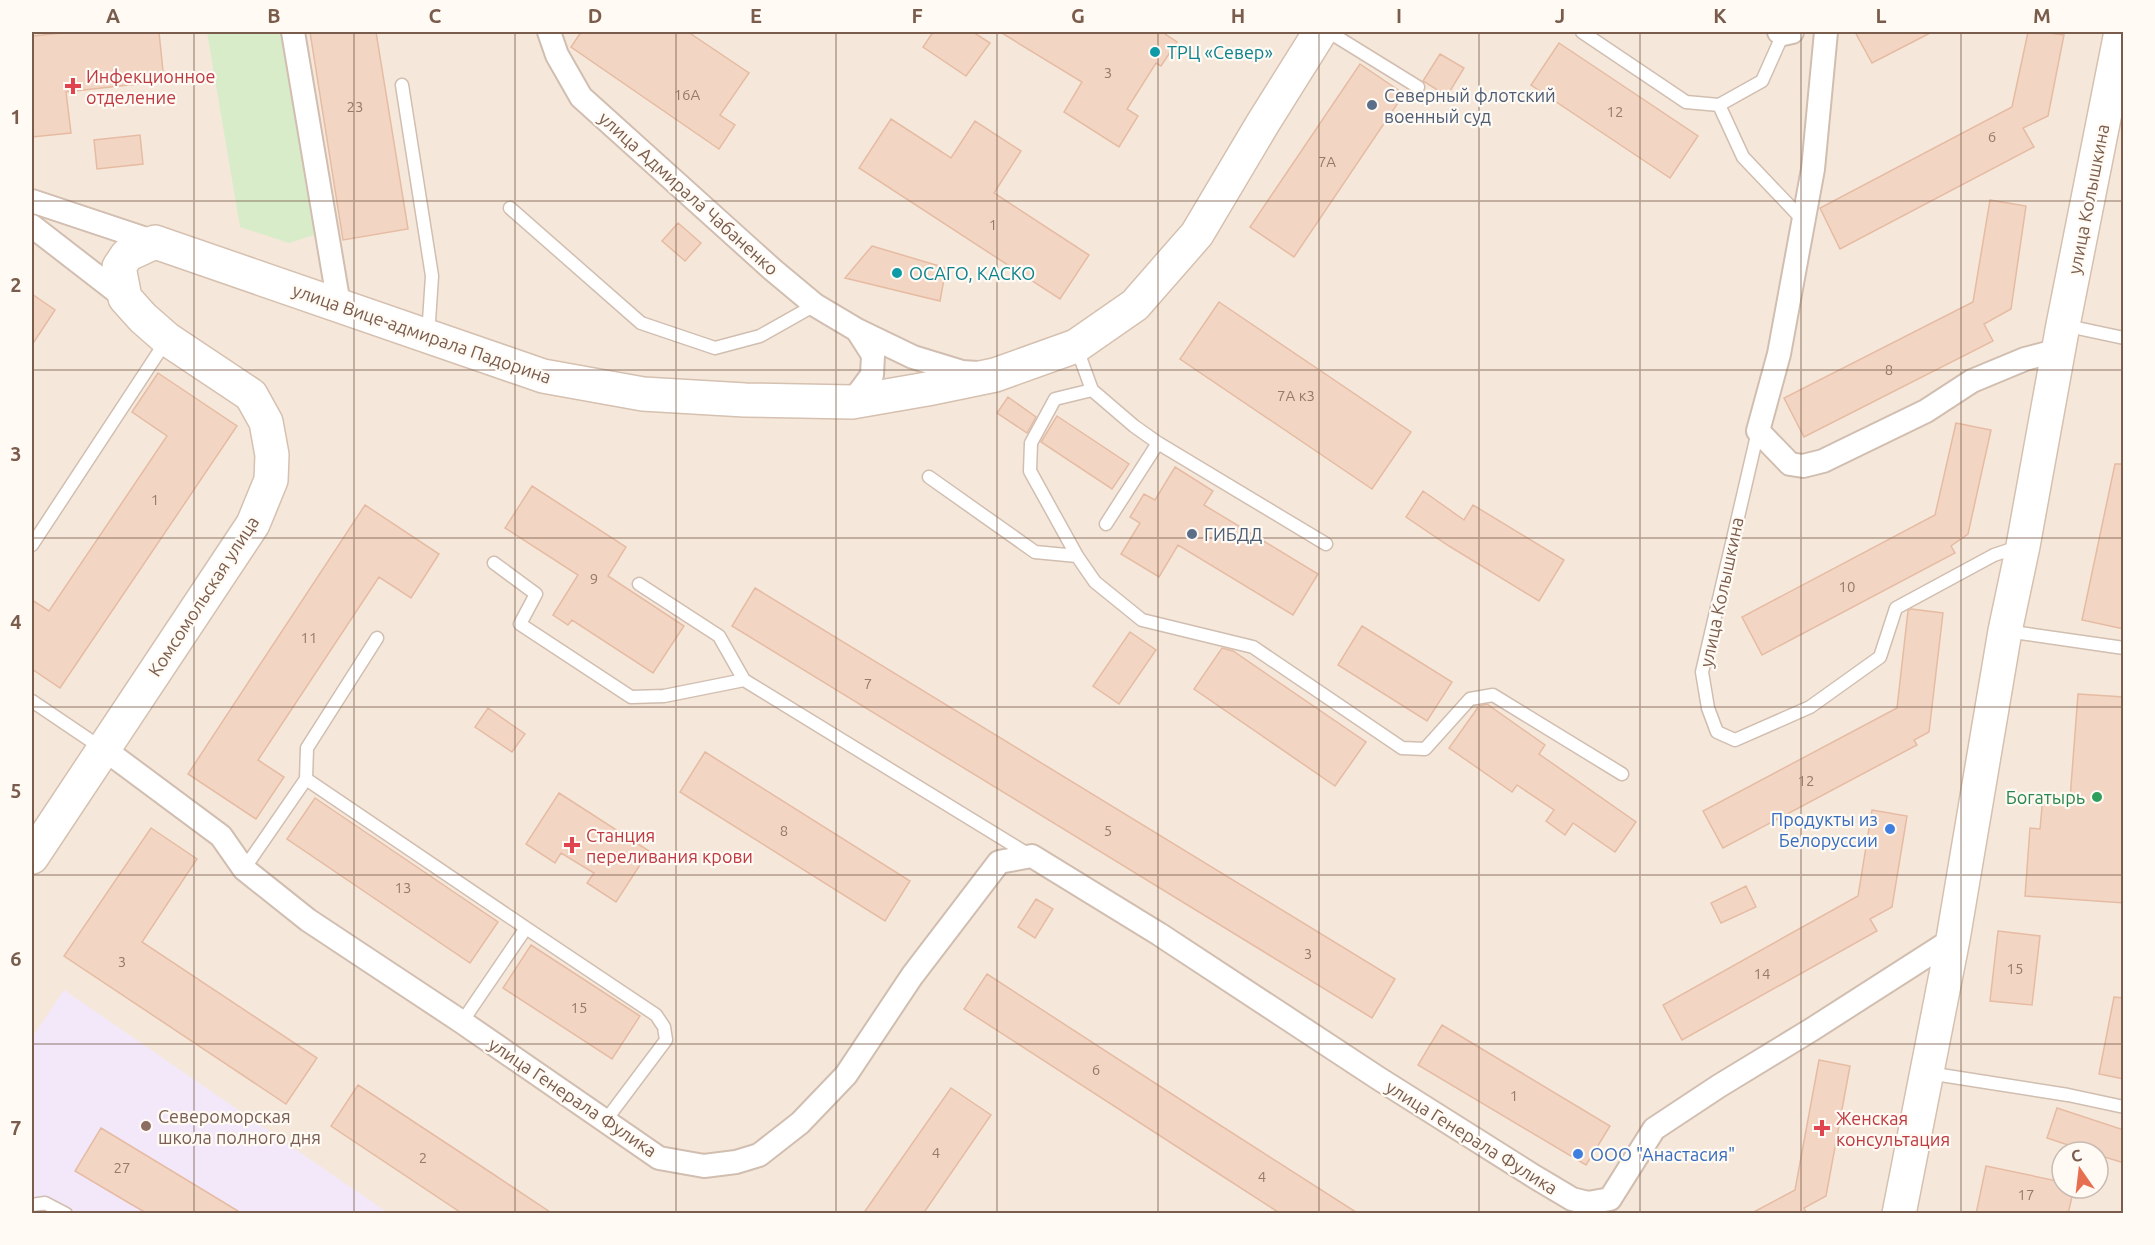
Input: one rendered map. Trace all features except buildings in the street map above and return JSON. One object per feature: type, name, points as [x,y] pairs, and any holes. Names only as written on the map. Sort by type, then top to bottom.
[{"type":"street","points":[[293,32],[339,305]]},
{"type":"street","name":"улица Адмирала Чабаненко","points":[[549,32],[557,56],[581,97],[815,305],[857,330],[913,357],[962,372],[995,375]]},
{"type":"street","name":"улица Вице-адмирала Падорина","points":[[155,242],[543,376],[644,394],[745,400],[852,402],[927,390],[995,375],[1076,346],[1135,304],[1197,234],[1320,32]]},
{"type":"street","name":"улица Колышкина","points":[[1758,431],[1779,354],[1813,169],[1826,32]]},
{"type":"street","name":"улица Колышкина","points":[[1899,1214],[1953,939],[2005,631],[2122,35]]},
{"type":"street","points":[[32,201],[155,242]]},
{"type":"street","name":"Комсомольская улица","points":[[32,226],[125,298],[167,339],[250,395],[266,422],[272,455],[271,480],[252,524],[32,857]]},
{"type":"street","points":[[125,298],[120,267],[126,255],[155,242]]},
{"type":"street","name":"улица Адмирала Чабаненко","points":[[852,402],[872,375],[873,355],[857,330]]},
{"type":"street","points":[[1758,431],[1790,464],[1803,466],[1823,461],[1926,411],[1972,381],[2025,359],[2061,338]]},
{"type":"street","name":"улица Генерала Фулика","points":[[104,749],[221,836],[244,868],[308,920],[462,1022],[659,1158],[704,1166],[736,1162],[759,1155],[800,1123],[846,1075],[912,976],[999,862],[1032,856],[1159,934],[1506,1159],[1572,1199],[1588,1203],[1610,1199],[1654,1130],[1719,1086],[1812,1030],[1953,939]]},
{"type":"lane","points":[[1329,32],[1418,87]]},
{"type":"lane","points":[[1582,32],[1686,102],[1719,105],[1762,81],[1785,32]]},
{"type":"lane","points":[[402,85],[432,276],[428,337]]},
{"type":"lane","points":[[1719,105],[1743,157],[1802,219]]},
{"type":"lane","points":[[510,208],[641,324],[715,348],[760,336],[815,305]]},
{"type":"lane","points":[[2061,338],[2124,338]]},
{"type":"lane","points":[[32,545],[167,339]]},
{"type":"lane","points":[[1076,346],[1092,390],[1134,426],[1158,443],[1326,544]]},
{"type":"lane","points":[[1092,390],[1055,399],[1031,443],[1030,471],[1077,556],[1095,582],[1142,620],[1253,647],[1402,748],[1425,749],[1470,699],[1493,695],[1622,774]]},
{"type":"lane","name":"улица Колышкина","points":[[1758,431],[1702,672],[1708,708],[1717,732],[1735,740],[1810,707],[1880,657],[1896,608],[1994,555],[2023,546]]},
{"type":"lane","points":[[1106,524],[1158,443]]},
{"type":"lane","points":[[929,477],[1035,552],[1077,556]]},
{"type":"lane","points":[[494,563],[536,594],[520,624],[631,697],[664,696],[744,680],[719,636],[639,584]]},
{"type":"lane","points":[[2005,631],[2124,648]]},
{"type":"lane","points":[[244,868],[306,779],[307,748],[377,638]]},
{"type":"lane","name":"улица Генерала Фулика","points":[[744,680],[1032,856]]},
{"type":"lane","points":[[32,701],[104,749]]},
{"type":"lane","points":[[306,779],[656,1015],[664,1027],[666,1040],[606,1120]]},
{"type":"lane","points":[[462,1022],[526,928]]},
{"type":"lane","points":[[1928,1073],[2068,1095],[2124,1107]]},
{"type":"lane","points":[[32,1205],[45,1203],[66,1214]]},
{"type":"shaded area","points":[[32,32],[2123,32],[2123,1213],[32,1213]]},
{"type":"shaded area","name":"Североморская школа полного дня","points":[[64,990],[388,1213],[32,1214],[32,1038]]},
{"type":"green space","points":[[207,32],[286,32],[317,234],[289,243],[240,227]]},
{"type":"place","name":"ТРЦ «Север»","points":[[1155,52]]},
{"type":"place","name":"Инфекционное отделение","points":[[73,86]]},
{"type":"place","name":"Северный флотский военный суд","points":[[1372,105]]},
{"type":"place","name":"ОСАГО, КАСКО","points":[[897,273]]},
{"type":"place","name":"ГИБДД","points":[[1192,534]]},
{"type":"place","name":"Богатырь","points":[[2097,797]]},
{"type":"place","name":"Продукты из Белоруссии","points":[[1890,829]]},
{"type":"place","name":"Станция переливания крови","points":[[572,845]]},
{"type":"place","name":"Североморская школа полного дня","points":[[146,1126]]},
{"type":"place","name":"Женская консультация","points":[[1822,1128]]},
{"type":"place","name":"ООО \"Анастасия\"","points":[[1578,1154]]}]
